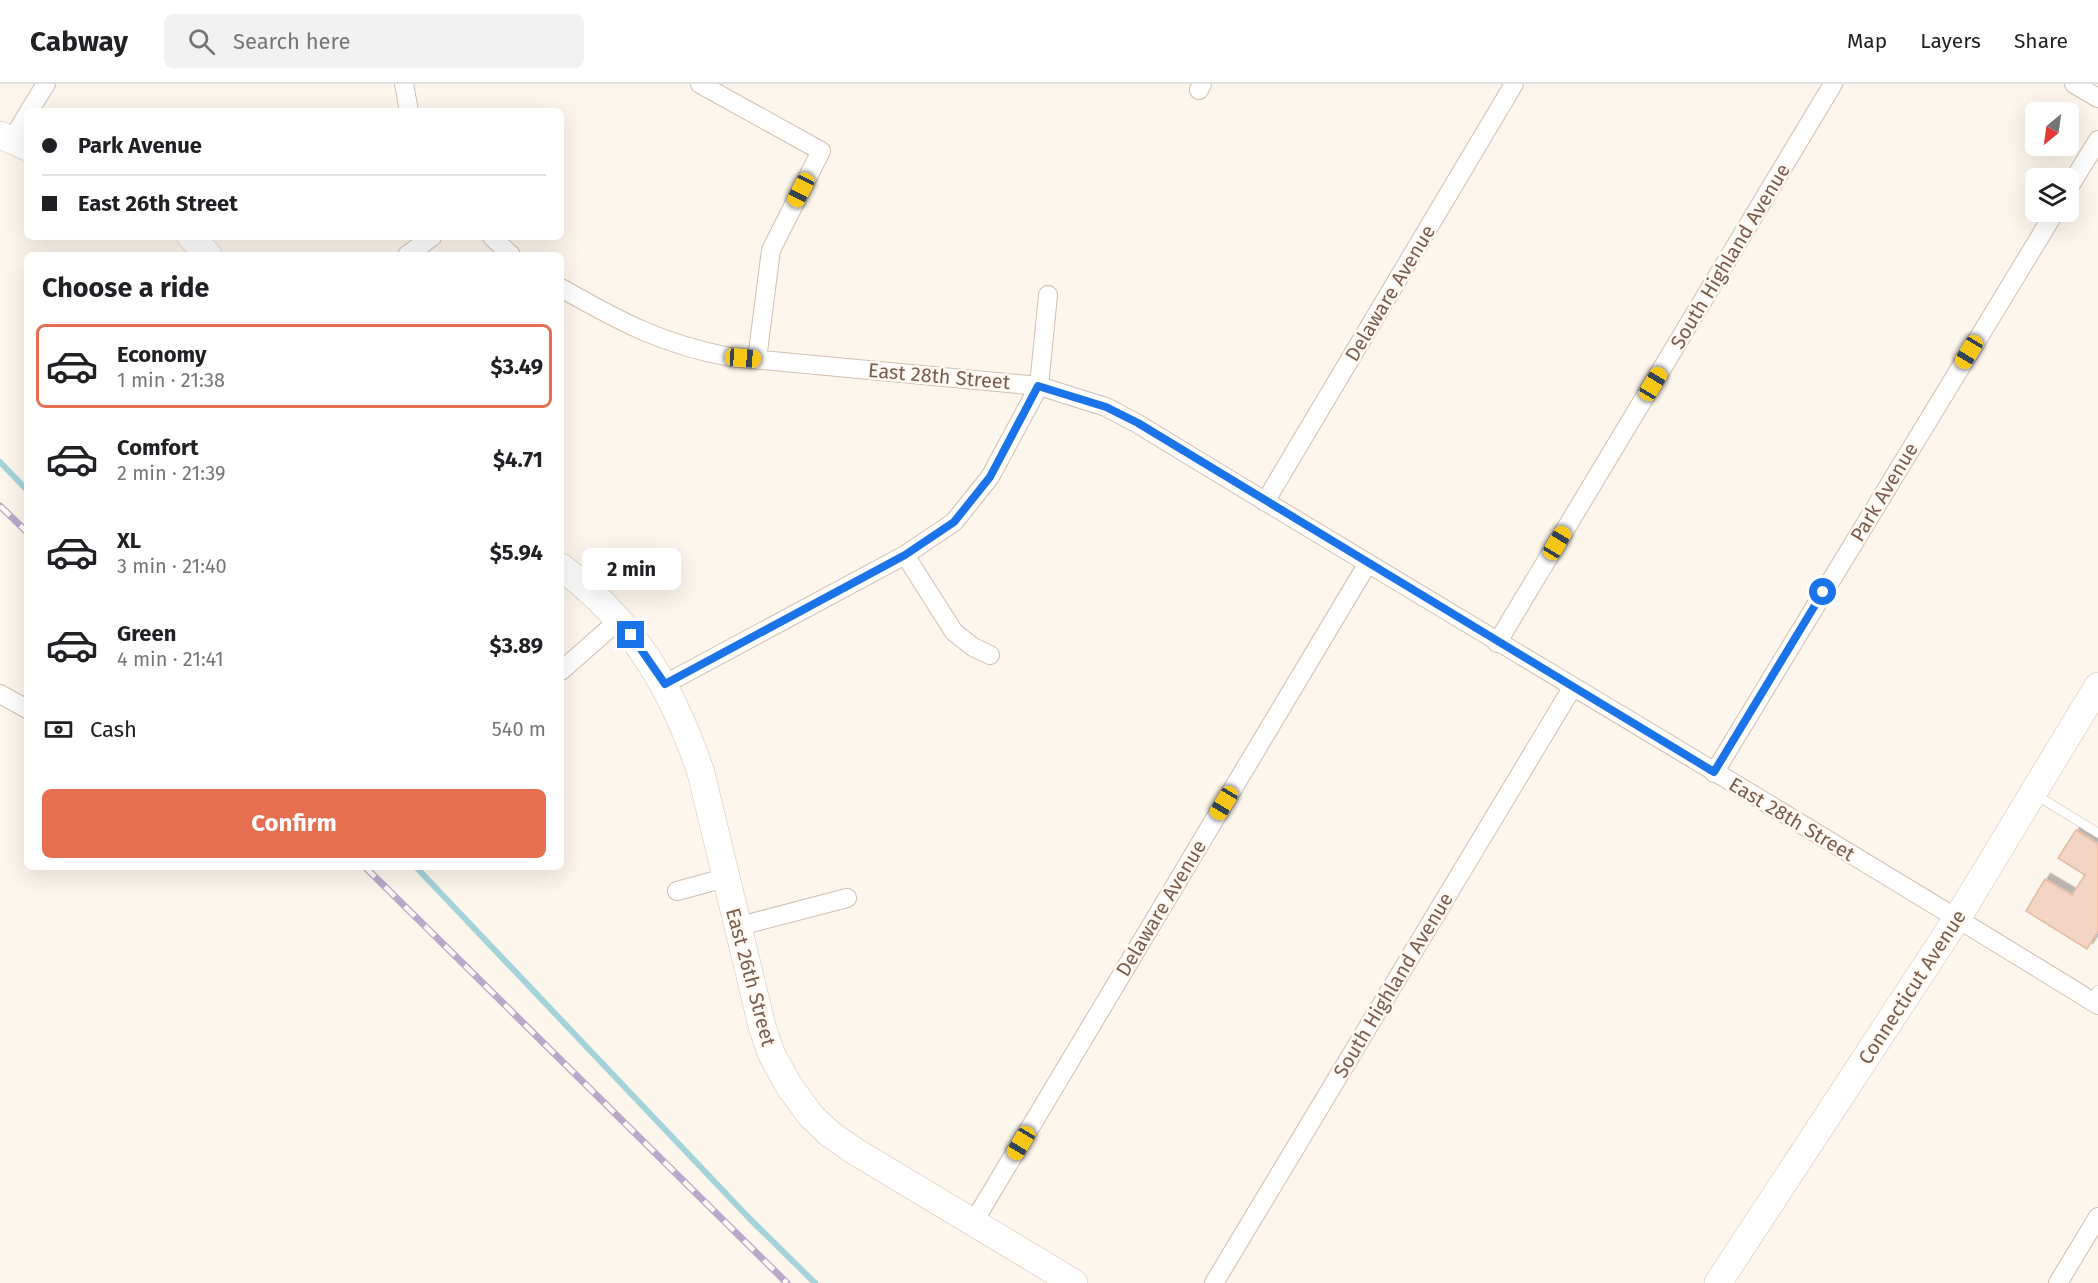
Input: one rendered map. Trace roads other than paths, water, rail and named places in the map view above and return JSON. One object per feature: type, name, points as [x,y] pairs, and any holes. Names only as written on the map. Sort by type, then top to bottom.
[{"type":"street","points":[[32,108],[46,84]]},
{"type":"street","points":[[404,84],[408,108]]},
{"type":"street","points":[[700,84],[821,151],[771,250],[757,359]]},
{"type":"street","name":"Delaware Avenue","points":[[1265,502],[1514,84]]},
{"type":"street","name":"South Highland Avenue","points":[[1497,643],[1833,84]]},
{"type":"street","points":[[2074,84],[2098,98]]},
{"type":"street","points":[[13,141],[24,121]]},
{"type":"street","points":[[2079,171],[2098,140]]},
{"type":"street","name":"Park Avenue","points":[[1714,772],[2049,222]]},
{"type":"street","points":[[194,240],[205,252]]},
{"type":"street","points":[[411,252],[428,240]]},
{"type":"street","points":[[495,240],[508,252]]},
{"type":"street","name":"East 28th Street","points":[[564,290],[653,338],[693,350],[757,359],[1038,386],[1106,407],[1572,688],[2096,998]]},
{"type":"street","points":[[665,684],[905,555],[954,522],[990,477],[1038,386],[1048,295]]},
{"type":"street","points":[[905,555],[954,632],[973,647],[990,655]]},
{"type":"street","name":"Delaware Avenue","points":[[973,1223],[1368,563]]},
{"type":"street","name":"East 26th Street","points":[[564,569],[620,619],[665,684],[689,738],[701,773],[736,927],[771,1053],[789,1086],[811,1116],[853,1150],[1074,1283]]},
{"type":"street","points":[[564,668],[620,619]]},
{"type":"street","name":"Connecticut Avenue","points":[[1727,1275],[1958,917],[2098,686]]},
{"type":"street","name":"South Highland Avenue","points":[[1214,1283],[1572,688]]},
{"type":"street","points":[[0,694],[24,707]]},
{"type":"street","points":[[677,891],[725,878]]},
{"type":"street","points":[[736,927],[847,898]]},
{"type":"street","points":[[2058,1283],[2098,1217]]},
{"type":"lane","points":[[2033,793],[2098,833]]},
{"type":"waterway","points":[[0,462],[24,487]]},
{"type":"waterway","points":[[419,870],[749,1218],[815,1283]]},
{"type":"railway","points":[[0,506],[24,529]]},
{"type":"railway","points":[[368,870],[787,1283]]}]
